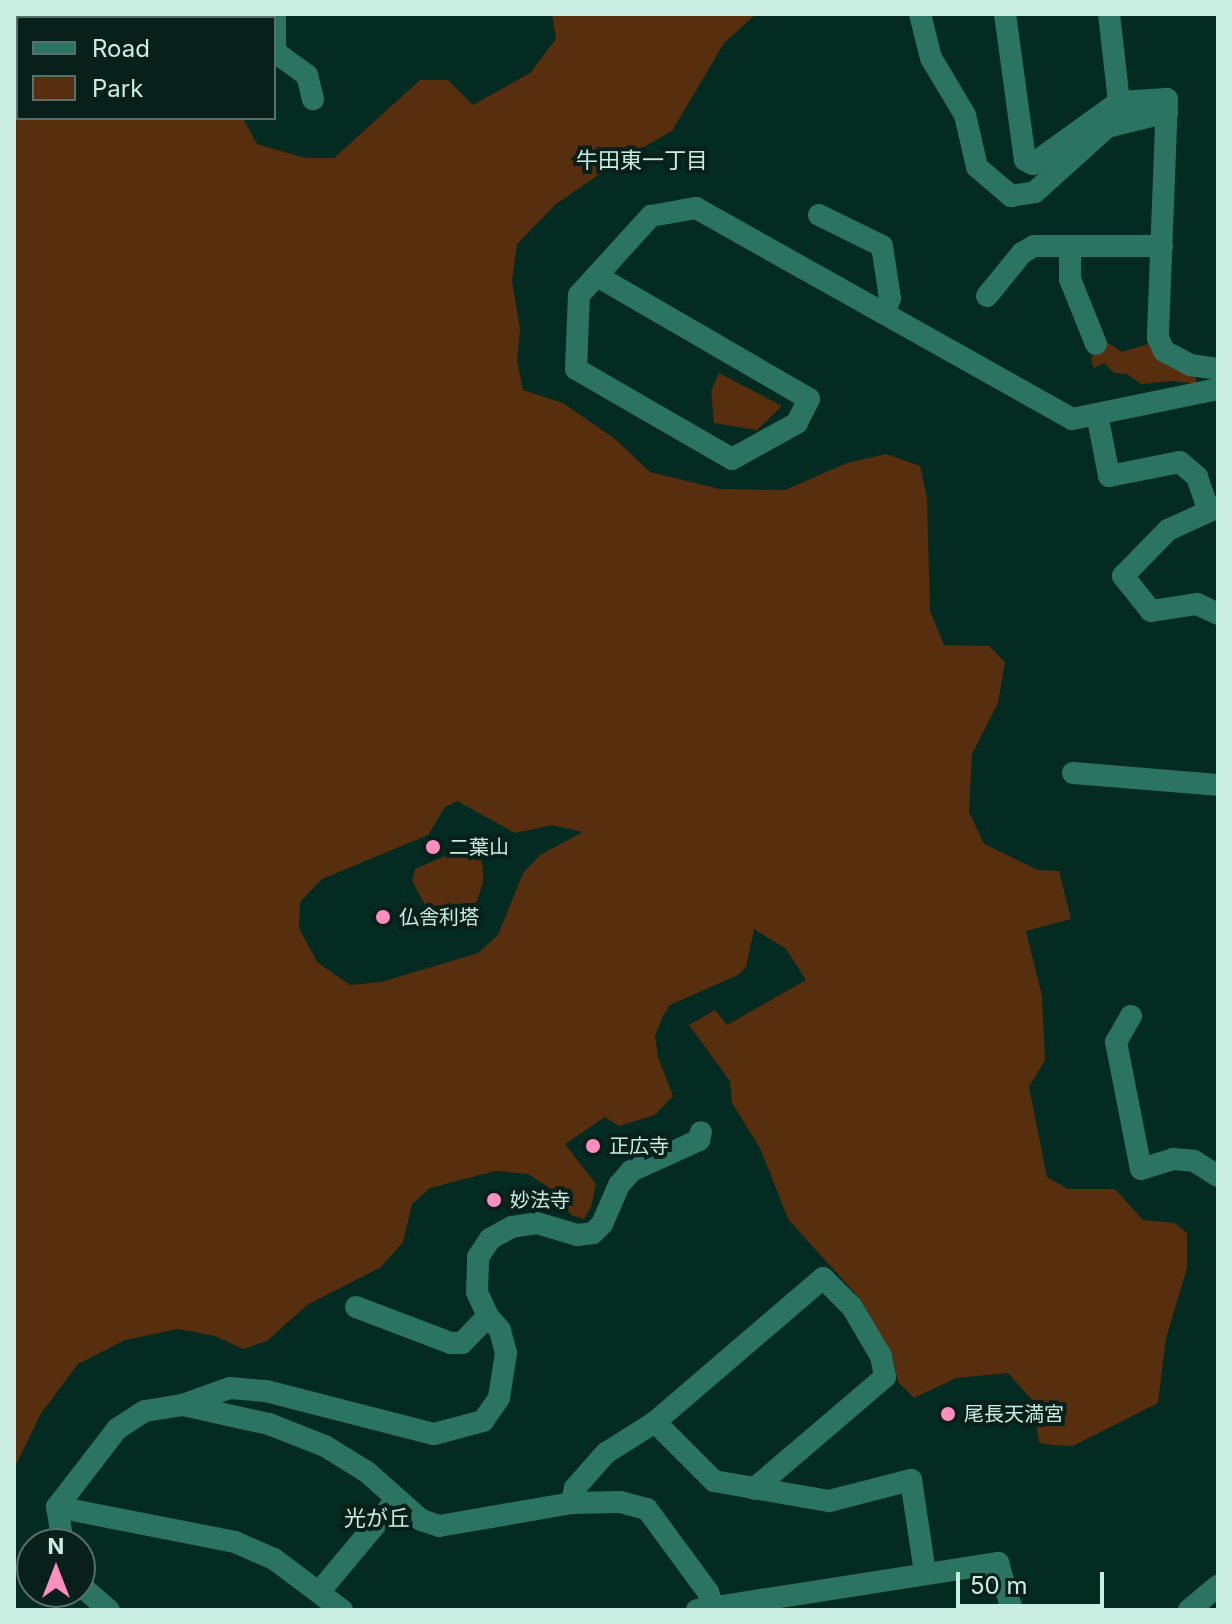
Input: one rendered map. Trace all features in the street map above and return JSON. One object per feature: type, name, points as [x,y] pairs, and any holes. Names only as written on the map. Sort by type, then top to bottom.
[{"type":"street","points":[[920,14],[931,58],[965,115],[977,167],[1011,196],[1035,192],[1107,127],[1167,112]]},
{"type":"street","points":[[1005,14],[1025,160],[1033,164],[1119,102],[1167,99],[1158,338],[1164,351],[1190,365],[1218,369]]},
{"type":"street","points":[[1109,14],[1119,102]]},
{"type":"street","points":[[276,53],[307,75],[313,99]]},
{"type":"street","points":[[597,276],[809,399],[797,423],[732,459],[576,369],[579,295],[651,216],[696,208],[1072,419],[1218,389]]},
{"type":"street","points":[[819,215],[882,246],[890,298],[884,313]]},
{"type":"street","points":[[987,296],[1022,253],[1034,246],[1162,246]]},
{"type":"street","points":[[1070,246],[1070,279],[1096,344]]},
{"type":"street","points":[[1097,414],[1109,476],[1180,462],[1197,477],[1214,509],[1168,530],[1123,576],[1151,611],[1197,604],[1218,614]]},
{"type":"street","points":[[1073,773],[1218,785]]},
{"type":"street","points":[[1131,1016],[1116,1042],[1141,1169],[1173,1159],[1194,1161],[1218,1176]]},
{"type":"street","points":[[60,1528],[57,1507],[117,1429],[145,1411],[182,1405],[230,1388],[279,1394],[434,1434],[483,1421],[499,1398],[506,1353],[500,1330],[488,1316],[477,1292],[478,1257],[490,1239],[512,1227],[537,1223],[577,1235],[593,1233],[602,1224],[619,1185],[631,1171],[699,1140],[701,1132]]},
{"type":"street","points":[[572,1503],[575,1488],[606,1453],[655,1422],[823,1278],[852,1307],[881,1356],[885,1377],[754,1489]]},
{"type":"street","points":[[356,1307],[451,1343],[462,1343],[488,1316]]},
{"type":"street","points":[[182,1405],[269,1424],[325,1446],[367,1472],[421,1520],[439,1526],[572,1503],[620,1502],[647,1509],[708,1592],[705,1609],[998,1563],[1012,1610]]},
{"type":"street","points":[[655,1422],[714,1481],[829,1501],[911,1480],[925,1573]]},
{"type":"street","points":[[320,1591],[396,1500]]},
{"type":"street","points":[[57,1507],[235,1542],[274,1559],[342,1610]]},
{"type":"street","points":[[1189,1610],[1218,1586]]},
{"type":"green space","points":[[21,14],[214,16],[28,16]]},
{"type":"green space","points":[[552,14],[756,14],[724,43],[672,131],[613,165],[556,204],[517,244],[512,281],[520,329],[517,361],[523,390],[563,403],[615,439],[650,472],[720,489],[785,490],[847,463],[886,454],[920,466],[927,498],[930,611],[944,645],[989,646],[1005,662],[998,703],[972,754],[969,812],[984,844],[1038,870],[1059,871],[1071,919],[1026,931],[1042,996],[1045,1060],[1029,1087],[1047,1177],[1068,1189],[1115,1189],[1143,1220],[1175,1223],[1187,1233],[1187,1268],[1166,1338],[1158,1403],[1073,1446],[1053,1445],[1039,1443],[1033,1401],[1008,1373],[956,1378],[914,1398],[898,1382],[892,1354],[861,1300],[788,1219],[760,1148],[732,1103],[730,1081],[689,1025],[715,1010],[727,1025],[806,980],[786,949],[754,929],[746,967],[738,975],[670,1005],[663,1016],[655,1036],[658,1057],[673,1096],[655,1115],[619,1126],[605,1117],[565,1144],[596,1184],[591,1207],[584,1219],[571,1215],[557,1193],[528,1174],[495,1171],[430,1188],[412,1204],[403,1242],[381,1267],[307,1305],[267,1341],[243,1349],[215,1336],[178,1329],[125,1340],[78,1364],[40,1415],[14,1469],[14,111],[16,120],[244,120],[257,144],[305,158],[334,158],[420,80],[448,80],[473,105],[530,73],[556,39]],"holes":[[[457,801],[515,833],[552,825],[583,832],[540,855],[523,873],[498,935],[478,953],[381,982],[350,985],[317,962],[299,928],[300,902],[322,879],[428,835],[445,807]]]},
{"type":"green space","points":[[1098,336],[1122,352],[1155,342],[1194,372],[1197,384],[1173,381],[1141,384],[1127,374],[1114,373],[1104,363],[1094,368],[1091,360]]},
{"type":"green space","points":[[719,373],[782,406],[757,430],[714,423],[711,391]]},
{"type":"green space","points":[[471,852],[480,856],[483,868],[483,883],[476,903],[463,916],[446,921],[433,919],[412,881],[415,869],[452,853]]},
{"type":"place","name":"二葉山","points":[[433,847]]},
{"type":"place","name":"仏舎利塔","points":[[383,917]]},
{"type":"place","name":"正広寺","points":[[593,1146]]},
{"type":"place","name":"妙法寺","points":[[494,1200]]},
{"type":"place","name":"尾長天満宮","points":[[948,1414]]},
{"type":"district","name":"牛田東一丁目","points":[[642,161]]},
{"type":"district","name":"光が丘","points":[[377,1519]]}]
